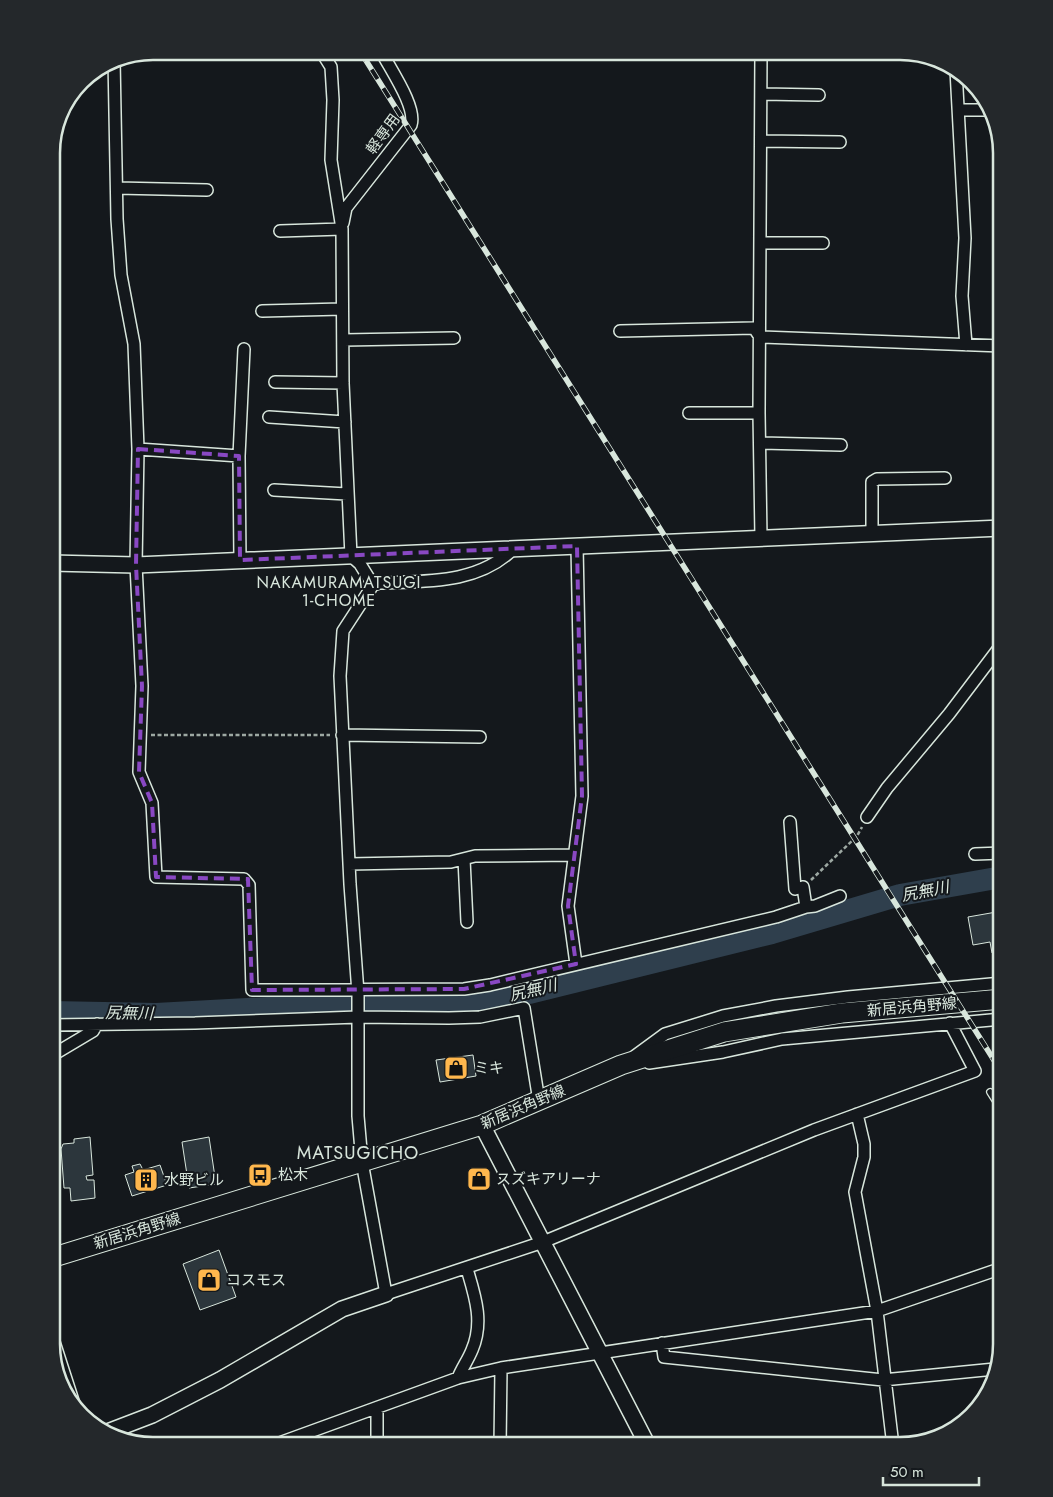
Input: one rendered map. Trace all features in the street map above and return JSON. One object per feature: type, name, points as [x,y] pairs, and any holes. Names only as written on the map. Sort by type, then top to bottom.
[{"type":"main road","name":"新居浜角野線","points":[[60,1255],[482,1126],[621,1065],[724,1032],[842,1014],[993,1000]]},
{"type":"street","points":[[327,60],[331,67],[333,100],[331,160],[342,230],[345,422],[351,556],[360,564],[373,585]]},
{"type":"street","name":"軽専用","points":[[342,230],[346,208],[413,120],[409,105],[386,60]]},
{"type":"street","points":[[761,60],[759,413],[761,538]]},
{"type":"street","points":[[114,69],[121,275],[134,344],[138,449],[136,566],[142,686],[139,772],[152,803],[156,877],[244,879],[249,885],[252,990],[464,989],[776,917],[840,896]]},
{"type":"street","points":[[957,80],[965,238],[962,296],[966,345]]},
{"type":"street","points":[[762,94],[820,95]]},
{"type":"street","points":[[959,110],[982,110]]},
{"type":"street","points":[[762,141],[840,142]]},
{"type":"street","points":[[117,188],[207,190]]},
{"type":"street","points":[[280,231],[342,230]]},
{"type":"street","points":[[761,242],[824,243]]},
{"type":"street","points":[[262,311],[342,309]]},
{"type":"street","points":[[620,331],[754,328],[760,337]]},
{"type":"street","points":[[760,337],[993,346]]},
{"type":"street","points":[[344,340],[454,338]]},
{"type":"street","points":[[240,560],[239,456],[244,349]]},
{"type":"street","points":[[275,382],[344,383]]},
{"type":"street","points":[[689,413],[759,413]]},
{"type":"street","points":[[269,417],[345,422]]},
{"type":"street","points":[[760,443],[841,444]]},
{"type":"street","points":[[138,449],[239,456]]},
{"type":"street","points":[[872,533],[872,482],[877,479],[945,478]]},
{"type":"street","points":[[274,490],[347,494]]},
{"type":"street","points":[[60,563],[136,566],[993,528]]},
{"type":"street","points":[[576,964],[568,906],[582,796],[577,546]]},
{"type":"street","points":[[386,1294],[362,1162],[358,1116],[358,991],[349,864],[340,676],[343,632],[373,585],[453,578],[482,571],[502,560],[513,549]]},
{"type":"street","points":[[867,817],[887,788],[949,714],[993,656]]},
{"type":"street","points":[[342,735],[480,737]]},
{"type":"street","points":[[790,822],[795,889],[803,888],[806,906]]},
{"type":"street","points":[[975,854],[993,853]]},
{"type":"street","points":[[349,864],[451,862],[475,856],[573,855]]},
{"type":"street","points":[[464,859],[467,922]]},
{"type":"street","points":[[621,1065],[666,1034],[723,1016],[776,1006],[848,997],[993,984]]},
{"type":"street","points":[[60,1024],[204,1023],[358,1015],[480,1017],[524,1008],[539,1101]]},
{"type":"street","points":[[621,1065],[723,1052],[782,1039],[993,1020]]},
{"type":"street","points":[[60,1051],[93,1031],[97,1024]]},
{"type":"street","points":[[116,1429],[152,1415],[220,1380],[342,1308],[466,1269],[543,1242],[735,1161],[857,1114],[975,1072],[950,1024]]},
{"type":"street","points":[[857,1114],[864,1144],[864,1157],[855,1192],[877,1311],[892,1437]]},
{"type":"street","points":[[482,1126],[643,1437]]},
{"type":"street","points":[[458,1378],[462,1366],[472,1350],[479,1324],[476,1299],[466,1269]]},
{"type":"street","points":[[297,1437],[458,1378],[501,1368],[599,1352],[877,1311],[993,1271]]},
{"type":"street","points":[[662,1343],[664,1357],[884,1380],[989,1370]]},
{"type":"street","points":[[500,1437],[501,1368]]},
{"type":"street","points":[[377,1408],[377,1437]]},
{"type":"lane","points":[[990,1092],[993,1097]]},
{"type":"path","points":[[139,735],[342,735]]},
{"type":"path","points":[[803,888],[858,836],[867,817]]},
{"type":"highlighted area","points":[[138,449],[239,456],[240,560],[577,546],[582,796],[568,906],[576,964],[464,989],[252,990],[248,879],[156,877],[152,803],[139,772],[142,686],[136,565]]},
{"type":"building","points":[[993,913],[993,953],[990,942],[973,945],[968,917]]},
{"type":"building","name":"ミキ","points":[[473,1055],[476,1076],[440,1082],[436,1060]]},
{"type":"building","points":[[90,1137],[93,1175],[86,1176],[87,1180],[94,1180],[95,1198],[71,1201],[70,1188],[64,1188],[61,1149],[63,1144],[74,1143],[74,1139]]},
{"type":"building","points":[[209,1137],[216,1184],[189,1188],[182,1142]]},
{"type":"building","name":"水野ビル","points":[[140,1164],[143,1170],[160,1165],[167,1185],[132,1196],[125,1175],[134,1172],[132,1166]]},
{"type":"building","name":"コスモス","points":[[219,1250],[236,1297],[200,1310],[183,1264]]},
{"type":"waterway","name":"尻無川","points":[[60,1012],[156,1014],[322,1005],[476,1003],[529,993],[772,933],[900,895],[993,879]]},
{"type":"railway","points":[[366,60],[993,1059]]},
{"type":"place","name":"ミキ","points":[[456,1068]]},
{"type":"place","name":"松木","points":[[260,1175]]},
{"type":"place","name":"スズキアリーナ","points":[[479,1179]]},
{"type":"place","name":"水野ビル","points":[[146,1180]]},
{"type":"place","name":"コスモス","points":[[209,1280]]},
{"type":"district","name":"NAKAMURAMATSUGI 1-CHOME","points":[[339,591]]},
{"type":"district","name":"MATSUGICHO","points":[[358,1153]]}]
